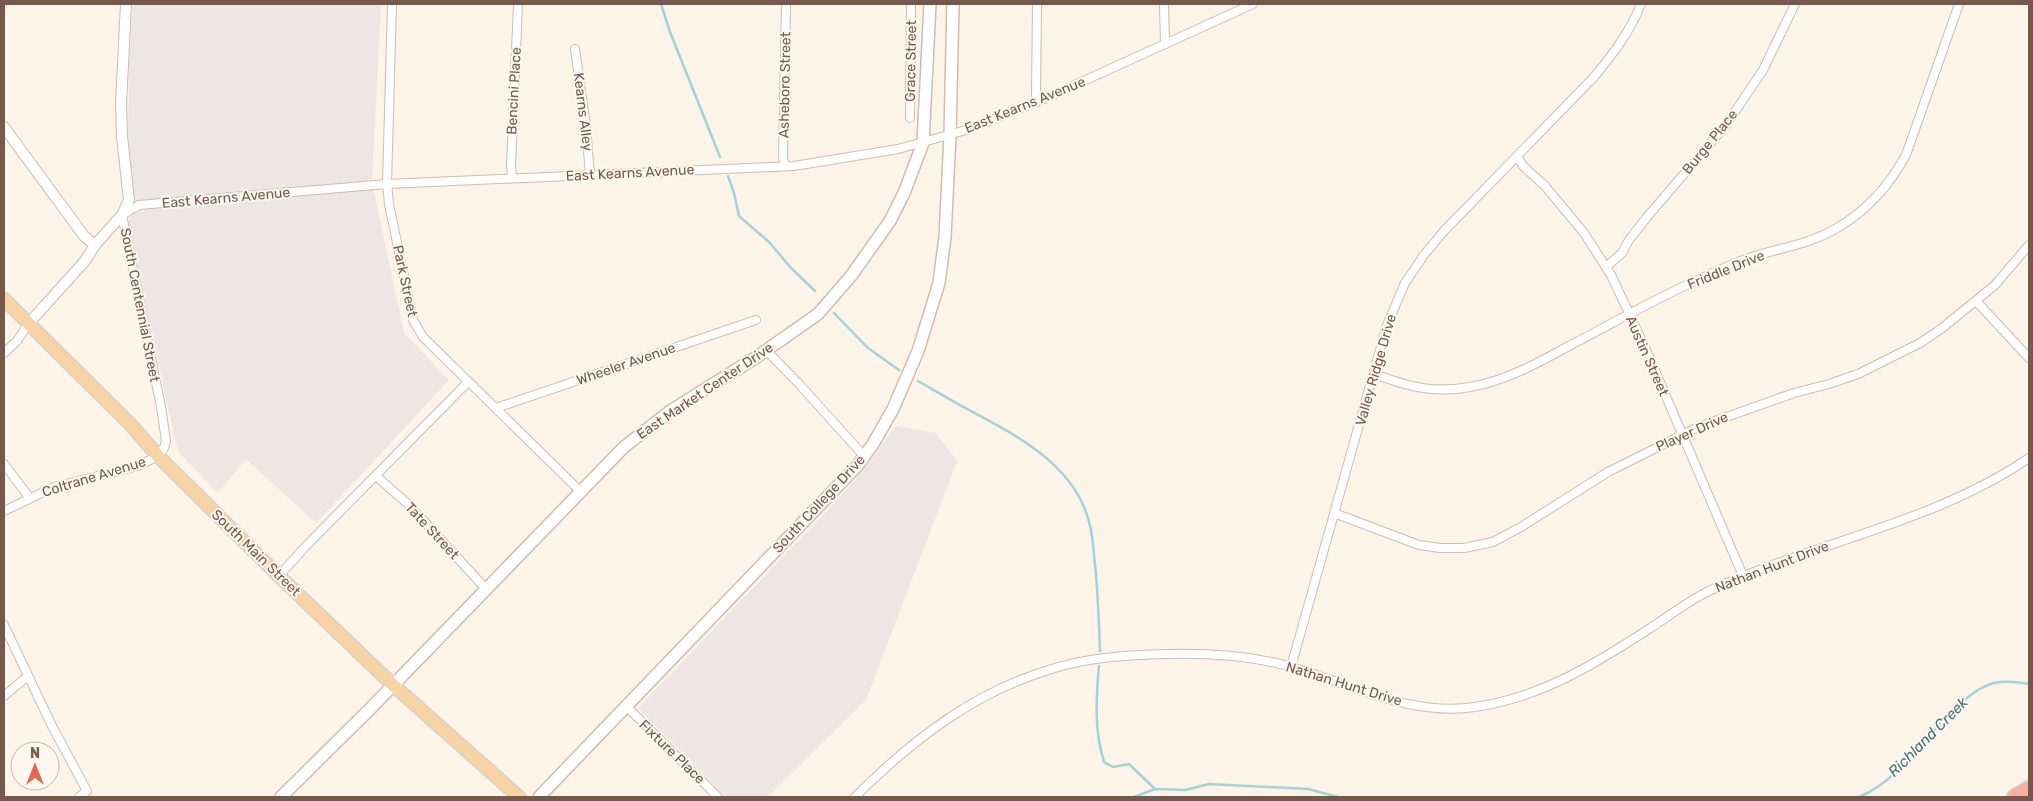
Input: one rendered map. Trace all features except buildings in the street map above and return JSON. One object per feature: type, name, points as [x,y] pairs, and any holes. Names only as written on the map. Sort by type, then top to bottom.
[{"type":"highway","points":[[2015,797],[2029,789]]},
{"type":"main road","name":"East Market Center Drive","points":[[280,797],[393,685],[624,447],[662,418],[818,314],[851,276],[890,221],[904,193],[923,143],[930,4]]},
{"type":"main road","name":"South College Drive","points":[[539,797],[858,466],[893,409],[918,351],[939,283],[945,237],[953,4]]},
{"type":"main road","name":"South Main Street","points":[[4,299],[279,576],[393,685],[519,797]]},
{"type":"street","name":"South Centennial Street","points":[[126,4],[121,104],[129,200],[122,215],[166,441],[164,448],[158,456]]},
{"type":"street","name":"Park Street","points":[[392,4],[386,184],[416,326],[423,337],[580,491]]},
{"type":"street","name":"Bencini Place","points":[[512,178],[518,4]]},
{"type":"street","name":"Asheboro Street","points":[[785,166],[786,4]]},
{"type":"street","name":"Grace Street","points":[[910,118],[911,4]]},
{"type":"street","points":[[1037,4],[1037,101]]},
{"type":"street","points":[[1164,4],[1165,44]]},
{"type":"street","name":"East Kearns Avenue","points":[[29,323],[85,261],[95,245],[122,215],[139,206],[386,184],[785,166],[898,150],[998,118],[1253,4]]},
{"type":"street","name":"Valley Ridge Drive","points":[[1291,667],[1387,325],[1405,283],[1424,255],[1444,231],[1594,77],[1615,51],[1627,32],[1640,4]]},
{"type":"street","name":"Burge Place","points":[[1606,267],[1622,253],[1629,240],[1647,217],[1702,155],[1742,103],[1763,70],[1795,4]]},
{"type":"street","name":"Friddle Drive","points":[[1374,374],[1410,387],[1430,390],[1470,388],[1489,383],[1526,369],[1671,292],[1756,255],[1800,244],[1825,235],[1858,215],[1872,202],[1896,173],[1906,155],[1959,4]]},
{"type":"street","name":"Kearns Alley","points":[[575,49],[586,126],[590,175]]},
{"type":"street","points":[[4,127],[84,236],[95,245]]},
{"type":"street","name":"Austin Street","points":[[1517,156],[1523,166],[1545,186],[1584,233],[1606,267],[1629,315],[1743,576]]},
{"type":"street","name":"Player Drive","points":[[1334,513],[1419,545],[1440,548],[1464,548],[1493,542],[1521,527],[1608,472],[1698,427],[1740,410],[1829,384],[1879,364],[1920,343],[1995,285],[2029,245]]},
{"type":"street","points":[[1976,300],[2029,358]]},
{"type":"street","name":"Wheeler Avenue","points":[[496,408],[756,320]]},
{"type":"street","points":[[4,353],[17,341],[29,323]]},
{"type":"street","points":[[766,350],[864,456]]},
{"type":"street","points":[[279,576],[305,547],[468,382]]},
{"type":"street","name":"Coltrane Avenue","points":[[4,510],[54,487],[138,466],[158,456]]},
{"type":"street","name":"Nathan Hunt Drive","points":[[855,797],[884,768],[943,720],[998,690],[1059,666],[1113,657],[1193,654],[1225,655],[1266,661],[1291,667],[1381,697],[1419,706],[1452,708],[1493,704],[1520,698],[1580,671],[1622,647],[1705,593],[1743,576],[1923,512],[1996,478],[2029,458]]},
{"type":"street","points":[[4,464],[29,498]]},
{"type":"street","name":"Tate Street","points":[[376,476],[409,505],[486,589]]},
{"type":"street","points":[[4,625],[87,792],[79,797]]},
{"type":"street","points":[[4,696],[28,676]]},
{"type":"street","name":"Fixture Place","points":[[626,706],[718,797]]},
{"type":"shaded area","points":[[133,4],[381,4],[372,182],[404,333],[449,380],[316,523],[246,459],[218,493],[178,452],[128,224],[134,198],[128,133],[129,63]]},
{"type":"shaded area","points":[[896,426],[936,433],[957,461],[866,700],[768,797],[726,797],[638,708],[849,488]]},
{"type":"waterway","points":[[661,4],[670,32],[720,157]]},
{"type":"waterway","points":[[728,176],[739,216],[769,242],[791,268],[815,291]]},
{"type":"waterway","points":[[834,313],[868,348],[899,370]]},
{"type":"waterway","points":[[918,381],[1006,430],[1040,452],[1068,480],[1079,497],[1090,527],[1097,586],[1100,651]]},
{"type":"waterway","points":[[1099,666],[1097,726],[1104,762],[1113,767],[1129,764],[1155,789]]},
{"type":"waterway","name":"Richland Creek","points":[[1859,797],[1874,789],[1901,768],[1947,717],[1976,691],[1997,682],[2029,684]]},
{"type":"waterway","name":"Richland Creek","points":[[1134,797],[1155,789],[1185,790],[1209,784],[1308,789],[1338,797]]}]
